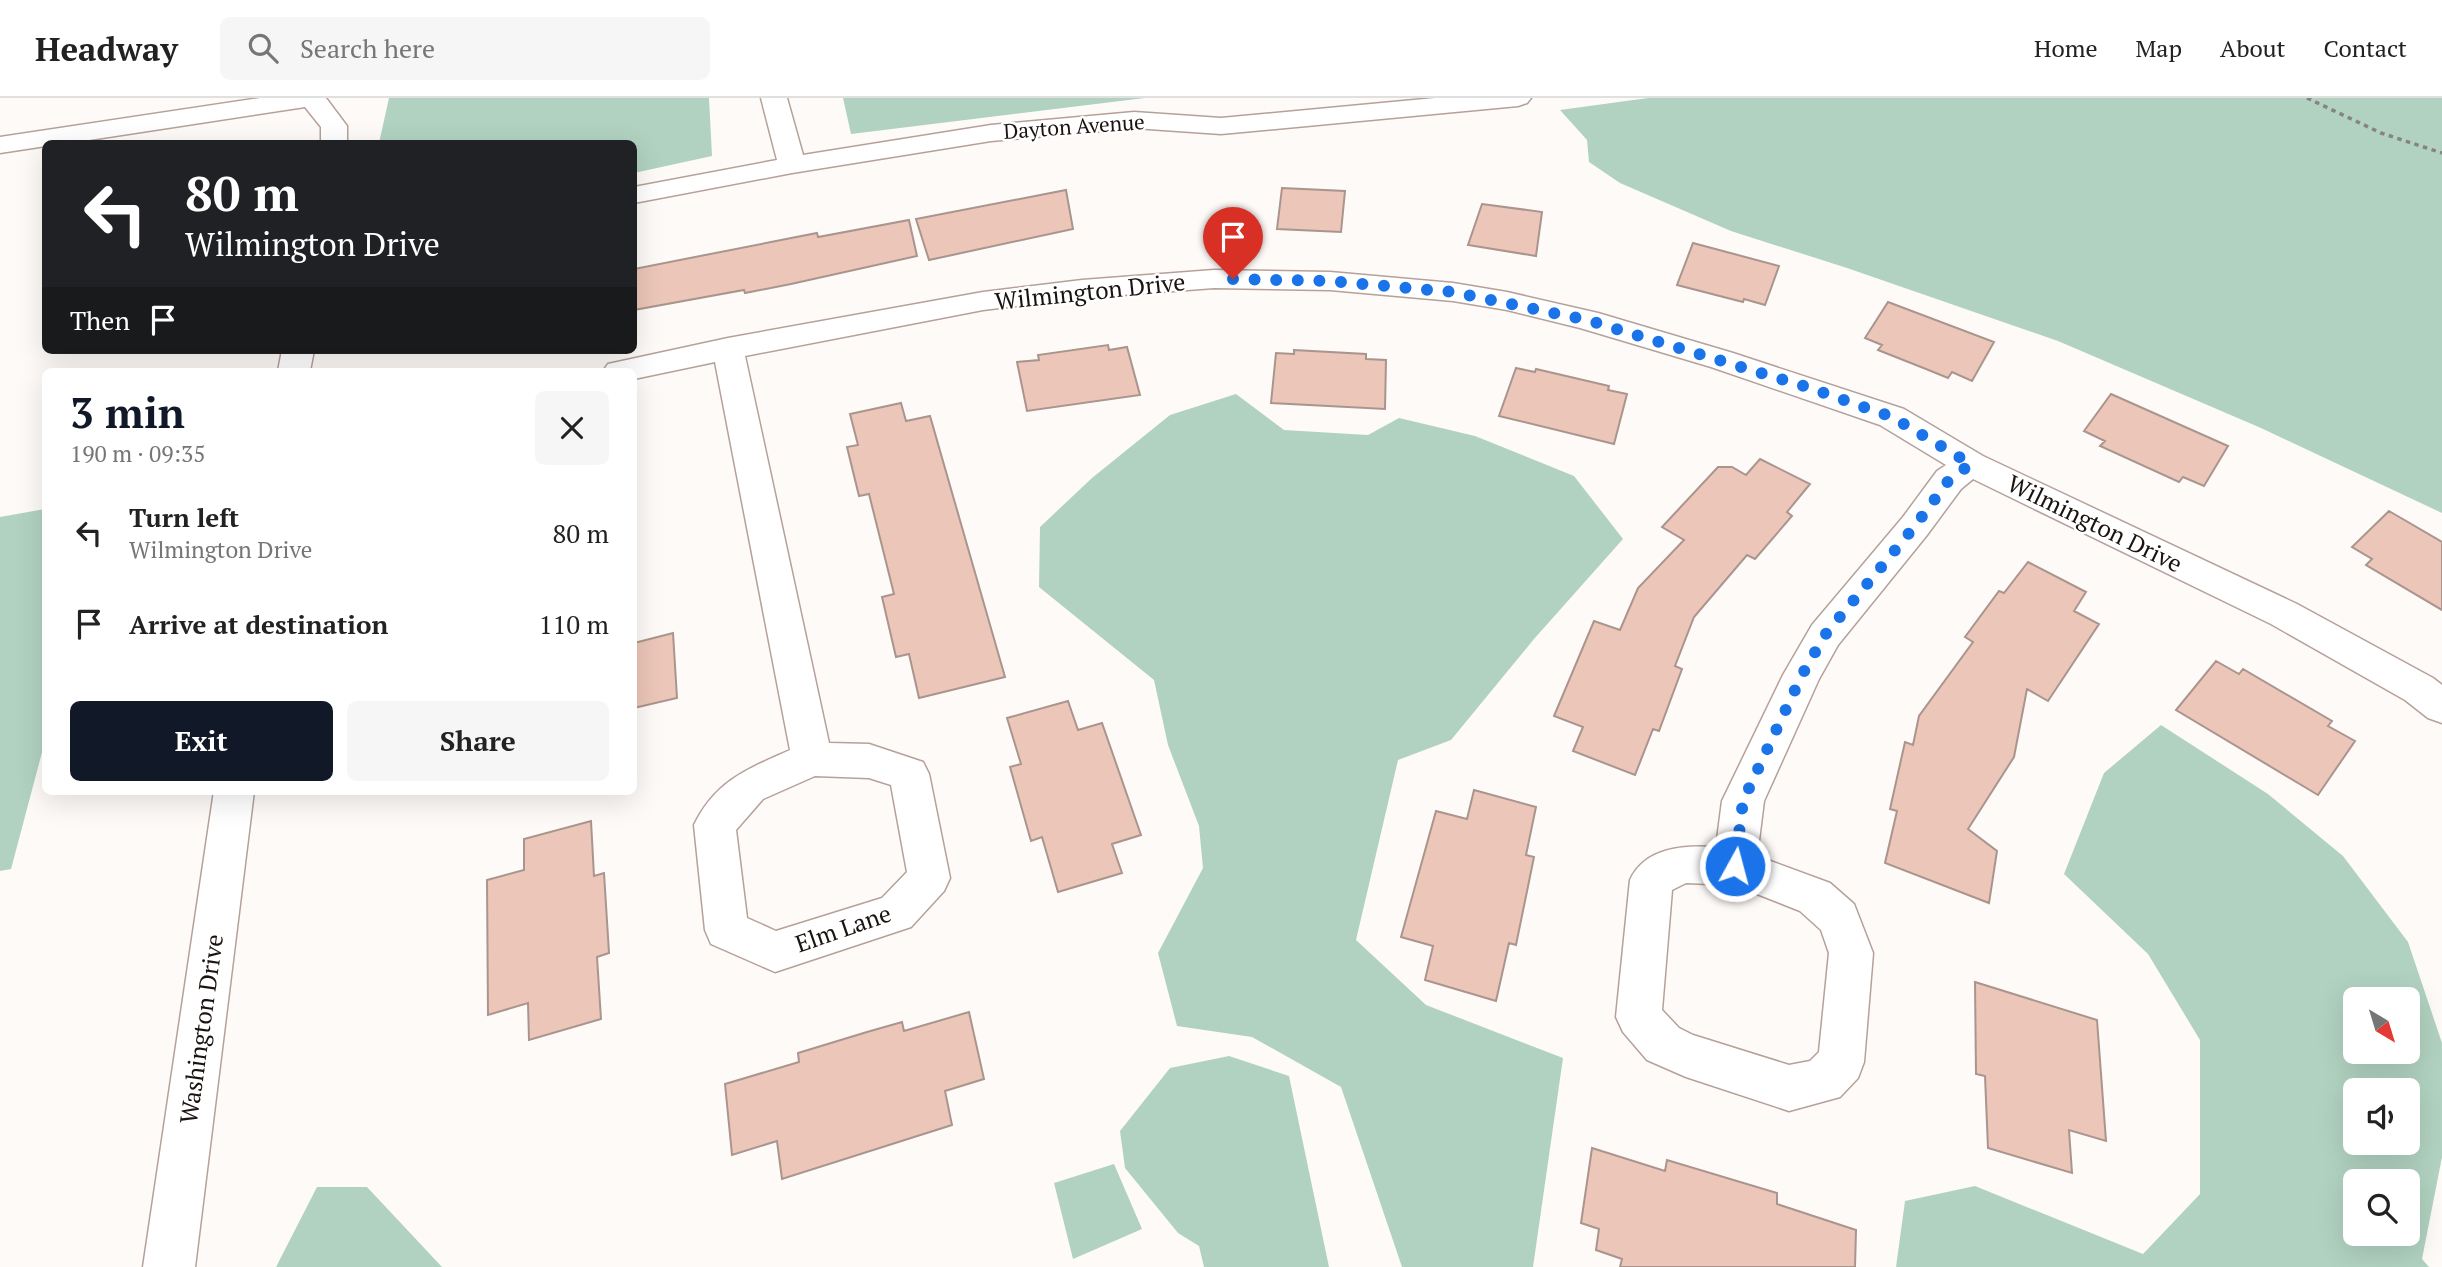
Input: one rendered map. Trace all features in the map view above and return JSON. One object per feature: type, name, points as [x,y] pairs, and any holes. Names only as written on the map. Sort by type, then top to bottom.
[{"type":"street","points":[[0,145],[312,98],[334,126],[334,140]]},
{"type":"street","points":[[774,98],[792,165]]},
{"type":"street","name":"Dayton Avenue","points":[[637,194],[934,141],[1077,124],[1148,120],[1221,126],[1299,108],[1518,98]]},
{"type":"street","name":"Wilmington Drive","points":[[634,368],[983,301],[1082,289],[1214,279],[1330,281],[1397,286],[1507,301],[1587,320],[1807,387],[1892,417],[1971,464],[2284,614],[2418,689],[2442,707]]},
{"type":"street","points":[[729,348],[812,759]]},
{"type":"street","points":[[1735,866],[1743,801],[1796,686],[1819,645],[1949,480],[1971,464]]},
{"type":"street","name":"Elm Lane","points":[[812,759],[869,761],[909,774],[929,878],[896,913],[775,952],[727,930],[715,825],[749,787],[812,759]]},
{"type":"street","name":"Washington Drive","points":[[169,1267],[233,795]]},
{"type":"street","points":[[1681,864],[1735,866],[1815,897],[1839,918],[1851,953],[1841,1062],[1824,1081],[1789,1088],[1686,1055],[1663,1044],[1639,1017],[1651,880],[1681,864]]},
{"type":"path","points":[[2307,98],[2381,133],[2442,153]]},
{"type":"green space","points":[[389,98],[709,98],[712,156],[637,172],[637,140],[380,140]]},
{"type":"green space","points":[[843,98],[1145,98],[851,134]]},
{"type":"green space","points":[[1648,98],[2442,98],[2442,513],[2261,428],[2058,341],[1731,231],[1620,183],[1589,162],[1587,140],[1560,110]]},
{"type":"green space","points":[[1236,394],[1284,430],[1368,435],[1399,418],[1475,436],[1574,476],[1623,539],[1534,639],[1451,740],[1398,760],[1356,940],[1426,1005],[1563,1058],[1533,1267],[1402,1267],[1341,1087],[1252,1037],[1177,1026],[1158,953],[1203,868],[1199,826],[1168,745],[1154,680],[1039,587],[1040,527],[1092,478],[1170,415]]},
{"type":"green space","points":[[42,510],[42,752],[11,869],[0,871],[0,517]]},
{"type":"green space","points":[[2161,725],[2268,794],[2343,856],[2408,942],[2442,1043],[2442,1157],[2422,1259],[2429,1267],[1896,1267],[1905,1201],[1975,1186],[2143,1254],[2200,1194],[2200,1040],[2148,954],[2064,874],[2104,773]]},
{"type":"green space","points":[[1229,1056],[1289,1076],[1329,1267],[1204,1267],[1199,1246],[1178,1233],[1125,1168],[1120,1131],[1170,1068]]},
{"type":"green space","points":[[1114,1164],[1142,1229],[1073,1259],[1054,1183]]},
{"type":"green space","points":[[317,1187],[367,1187],[442,1267],[276,1267]]},
{"type":"building","points":[[1282,188],[1345,191],[1341,232],[1277,229]]},
{"type":"building","points":[[1066,190],[1073,229],[929,260],[916,219]]},
{"type":"building","points":[[1482,204],[1542,212],[1536,256],[1468,245]]},
{"type":"building","points":[[909,220],[917,256],[745,293],[744,290],[637,309],[637,268],[817,233],[818,237]]},
{"type":"building","points":[[1693,243],[1779,266],[1765,305],[1677,285]]},
{"type":"building","points":[[1888,302],[1994,342],[1972,381],[1952,372],[1948,378],[1878,350],[1882,345],[1865,338]]},
{"type":"building","points":[[1108,345],[1109,350],[1127,347],[1140,395],[1027,411],[1017,362],[1039,360],[1038,355]]},
{"type":"building","points":[[1294,350],[1366,354],[1366,359],[1386,360],[1385,409],[1271,403],[1276,353],[1294,354]]},
{"type":"building","points":[[1516,368],[1535,372],[1536,369],[1609,386],[1608,390],[1627,394],[1614,444],[1499,416]]},
{"type":"building","points":[[2111,394],[2228,446],[2204,486],[2183,477],[2179,482],[2100,446],[2105,441],[2084,431]]},
{"type":"building","points":[[901,403],[906,421],[930,416],[1005,677],[919,698],[909,654],[896,657],[882,597],[894,594],[869,494],[859,496],[847,447],[858,445],[850,414]]},
{"type":"building","points":[[1760,459],[1810,484],[1787,512],[1792,516],[1755,559],[1747,555],[1694,617],[1675,666],[1682,669],[1659,731],[1653,729],[1635,775],[1573,751],[1583,727],[1554,716],[1594,621],[1620,630],[1638,588],[1684,540],[1662,527],[1718,467],[1732,467],[1746,475]]},
{"type":"building","points":[[2389,511],[2442,542],[2442,610],[2366,565],[2372,559],[2352,547]]},
{"type":"building","points":[[2028,562],[2086,592],[2074,611],[2099,624],[2048,701],[2027,689],[2014,757],[1968,829],[1997,851],[1989,903],[1885,863],[1897,811],[1890,809],[1905,742],[1913,745],[1919,716],[1973,642],[1965,637],[1999,591],[2004,593]]},
{"type":"building","points":[[673,633],[677,698],[637,707],[637,642]]},
{"type":"building","points":[[2216,661],[2239,674],[2243,669],[2332,721],[2328,726],[2355,741],[2318,795],[2176,710]]},
{"type":"building","points":[[1068,701],[1078,730],[1102,723],[1141,835],[1112,844],[1122,873],[1058,892],[1042,837],[1031,841],[1010,767],[1021,764],[1007,718]]},
{"type":"building","points":[[1474,790],[1536,807],[1526,855],[1534,857],[1516,945],[1509,943],[1496,1001],[1425,980],[1433,946],[1401,937],[1436,811],[1467,819]]},
{"type":"building","points":[[591,821],[594,876],[604,873],[609,953],[597,957],[601,1019],[529,1040],[528,1003],[488,1015],[487,880],[524,870],[524,839]]},
{"type":"building","points":[[1975,982],[2097,1020],[2106,1141],[2069,1130],[2072,1173],[1988,1148],[1985,1076],[1976,1074]]},
{"type":"building","points":[[969,1012],[984,1079],[945,1091],[952,1125],[782,1179],[777,1141],[732,1155],[725,1084],[799,1062],[798,1053],[867,1032],[902,1022],[904,1031]]},
{"type":"building","points":[[1592,1148],[1665,1171],[1667,1160],[1777,1193],[1777,1204],[1856,1230],[1855,1267],[1620,1267],[1622,1259],[1596,1250],[1599,1229],[1581,1223]]},
{"type":"route","points":[[1233,279],[1330,281],[1453,292],[1507,301],[1587,320],[1807,387],[1892,417],[1971,464],[1949,480],[1915,526],[1825,635],[1802,675],[1743,801],[1735,866]]}]
